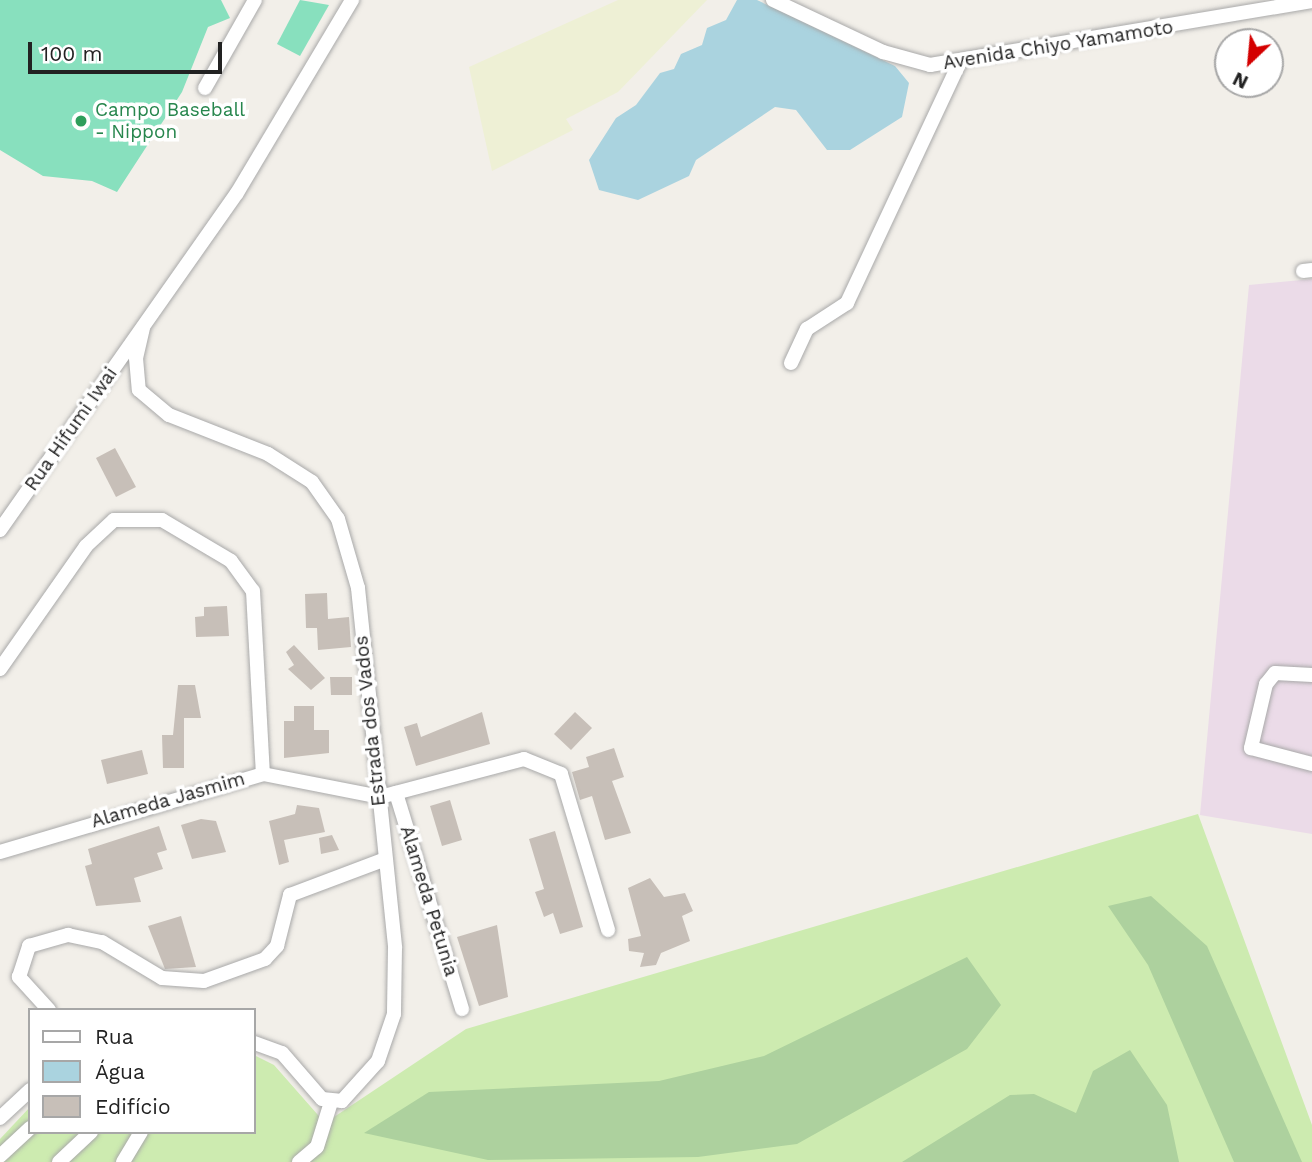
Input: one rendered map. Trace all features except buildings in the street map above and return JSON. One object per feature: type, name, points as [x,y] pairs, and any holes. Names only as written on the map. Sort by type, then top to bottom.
[{"type":"street","points":[[205,88],[255,0]]},
{"type":"street","name":"Rua Hifumi Iwai","points":[[0,530],[298,102],[352,0]]},
{"type":"street","name":"Avenida Chiyo Yamamoto","points":[[773,0],[883,52],[930,65],[959,64],[1307,1]]},
{"type":"street","points":[[791,363],[807,328],[847,303],[959,64]]},
{"type":"street","name":"Estrada dos Vados","points":[[143,328],[135,374],[153,404],[293,467],[338,519],[358,587],[380,797],[383,860],[395,948],[394,1014],[369,1075],[351,1096],[331,1102]]},
{"type":"street","points":[[0,669],[86,546],[114,520],[162,520],[231,561],[253,591],[263,774]]},
{"type":"street","points":[[1312,675],[1275,673],[1266,684],[1251,748],[1312,764]]},
{"type":"street","points":[[380,797],[502,762],[524,759],[552,767],[570,795],[608,930]]},
{"type":"street","name":"Alameda Jasmim","points":[[0,852],[263,774],[380,797]]},
{"type":"street","name":"Alameda Petunia","points":[[396,793],[462,1009]]},
{"type":"street","points":[[48,1008],[19,977],[29,946],[68,934],[102,942],[162,978],[204,981],[265,959],[276,946],[290,895],[383,860]]},
{"type":"street","points":[[256,1044],[282,1054],[315,1093],[331,1102],[317,1147],[299,1162]]},
{"type":"street","points":[[0,1118],[28,1092]]},
{"type":"street","points":[[0,1156],[28,1130]]},
{"type":"street","points":[[59,1162],[89,1134]]},
{"type":"street","points":[[123,1162],[140,1134]]},
{"type":"shaded area","points":[[1312,279],[1312,834],[1200,815],[1249,285]]},
{"type":"green space","name":"Campo Baseball - Nippon","points":[[0,0],[221,0],[230,18],[208,27],[182,92],[117,192],[92,181],[43,176],[0,150]]},
{"type":"green space","points":[[300,0],[329,5],[300,56],[277,44]]},
{"type":"green space","points":[[618,0],[707,0],[618,92],[566,119],[573,130],[492,171],[469,67]]},
{"type":"green space","points":[[1198,814],[1312,1125],[1312,1162],[0,1162],[0,1139],[28,1109],[28,1134],[256,1134],[256,1056],[274,1065],[325,1123],[466,1029]]},
{"type":"green space","points":[[1151,896],[1207,946],[1302,1162],[1234,1162],[1148,965],[1108,906]]},
{"type":"green space","points":[[967,957],[1001,1005],[967,1049],[797,1144],[698,1157],[488,1160],[364,1133],[429,1092],[659,1081],[764,1056]]},
{"type":"green space","points":[[1130,1050],[1167,1105],[1179,1162],[902,1162],[1010,1095],[1034,1094],[1076,1113],[1093,1071]]},
{"type":"water","points":[[737,0],[757,0],[895,66],[909,83],[902,117],[850,150],[827,150],[796,110],[775,107],[696,160],[689,176],[638,200],[599,190],[589,160],[616,118],[636,105],[660,73],[674,69],[681,54],[702,45],[707,28],[726,20]]},
{"type":"place","name":"Campo Baseball - Nippon","points":[[81,121]]}]
